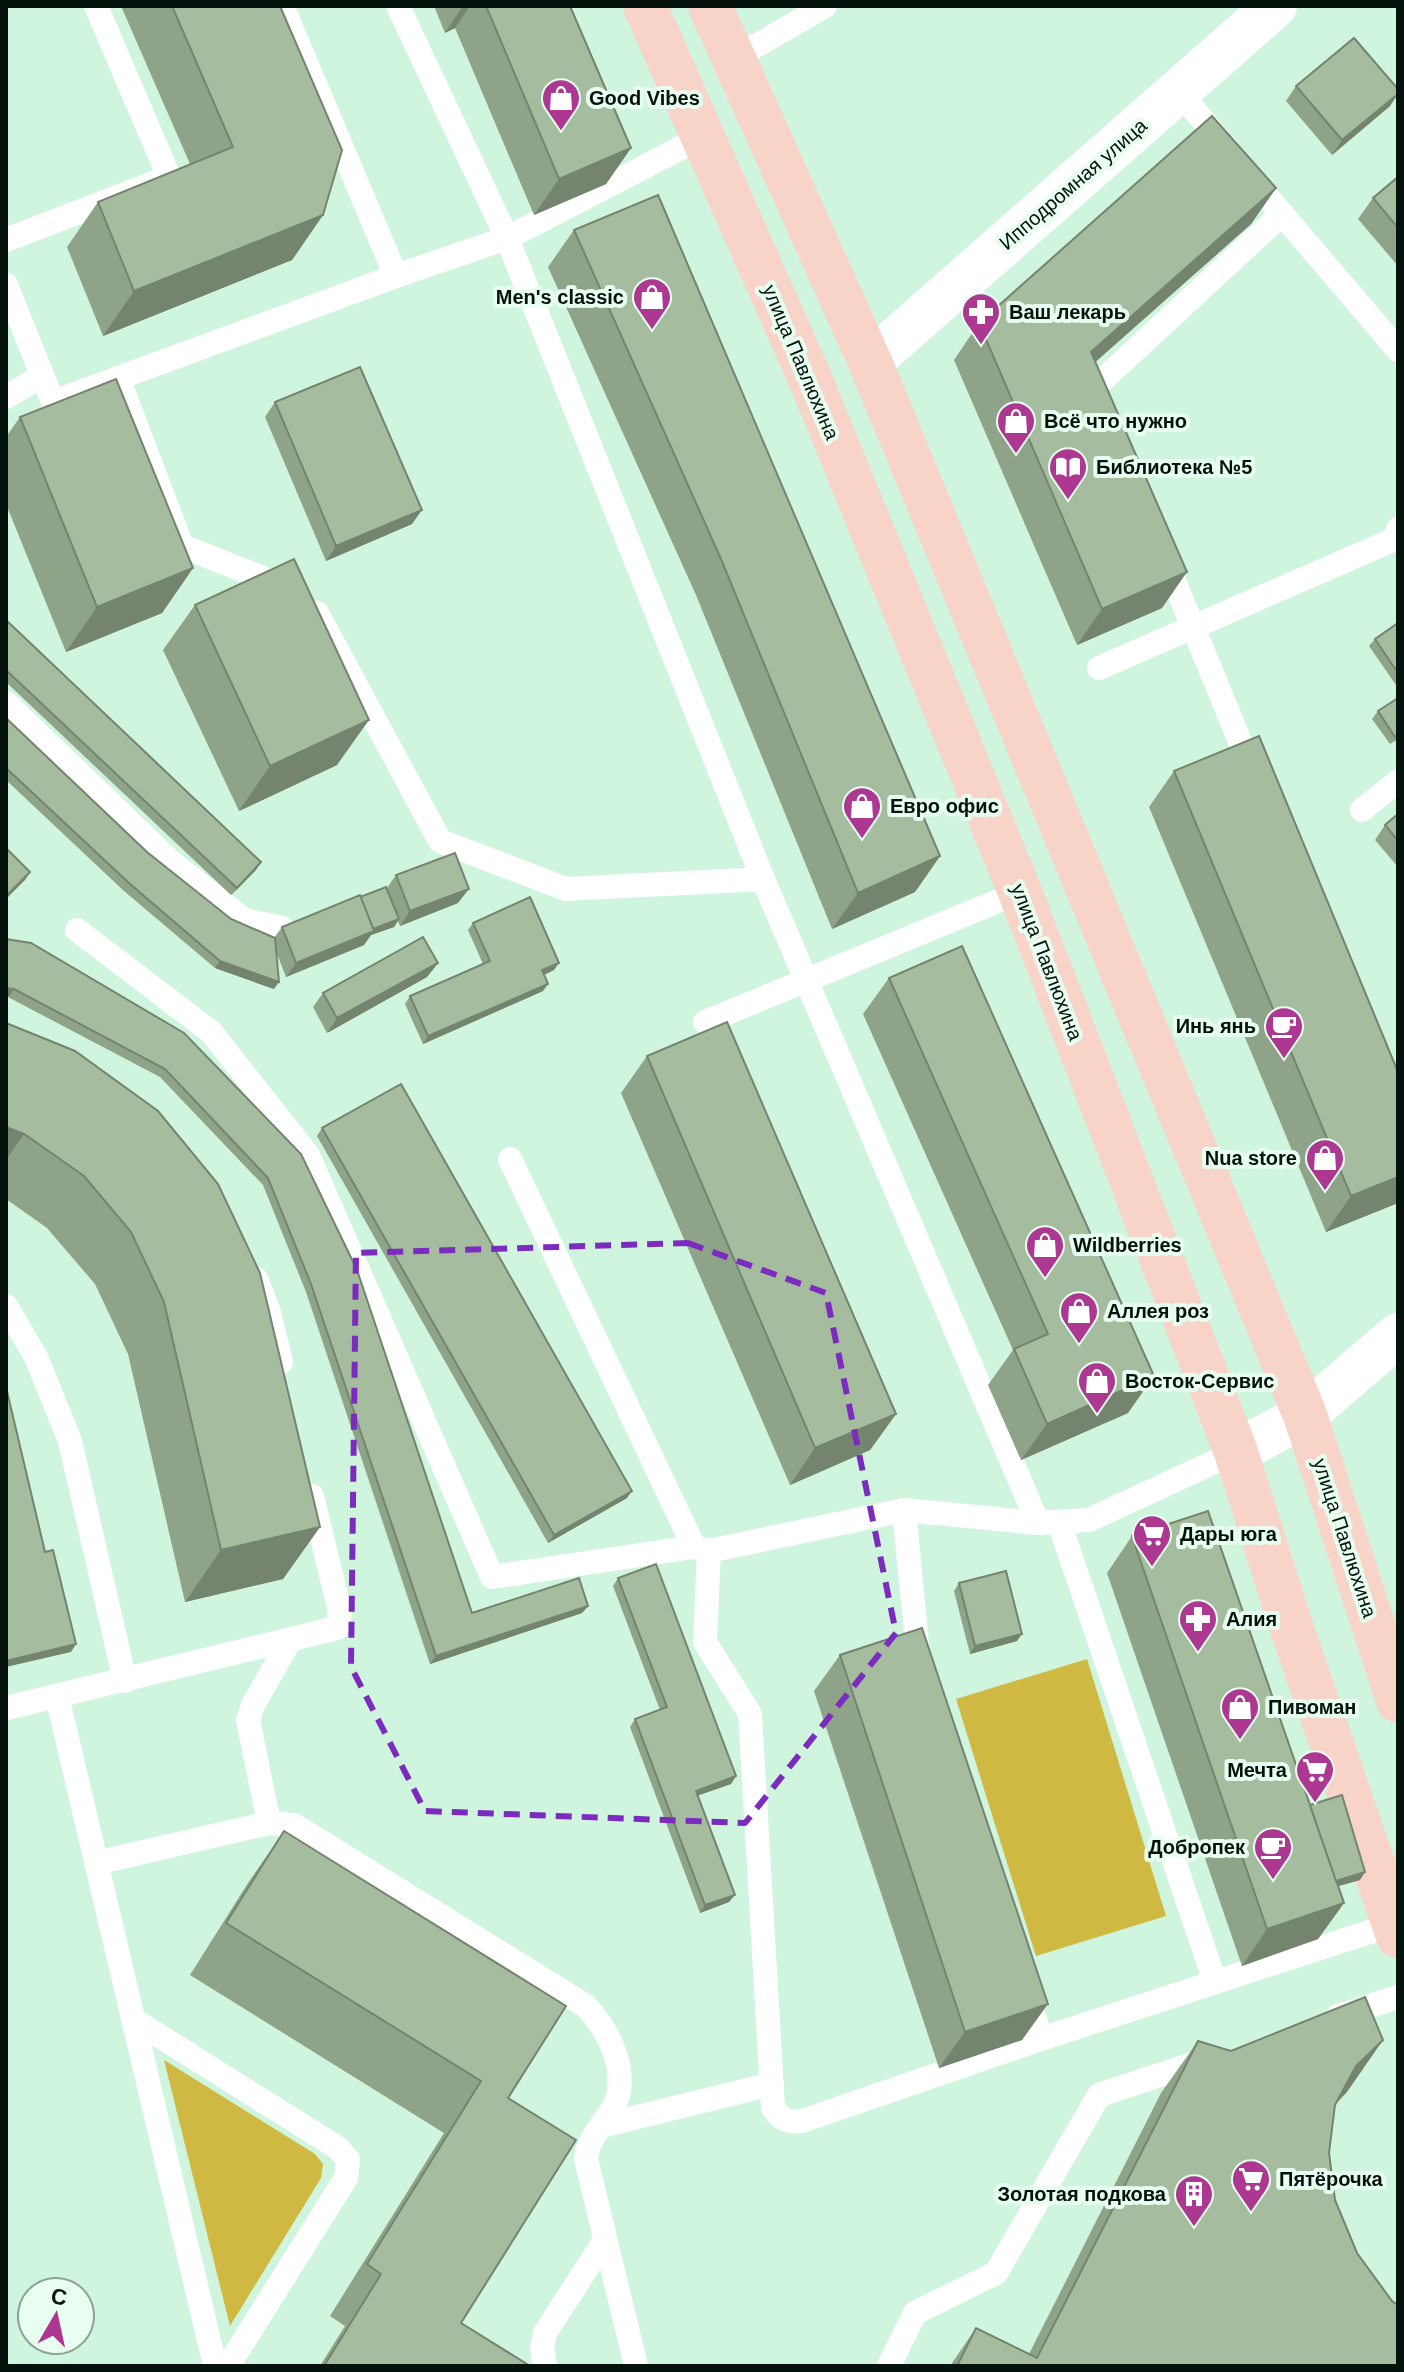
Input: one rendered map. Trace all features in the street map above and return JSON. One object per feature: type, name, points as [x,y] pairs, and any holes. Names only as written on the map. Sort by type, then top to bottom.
[{"type":"main road","name":"улица Павлюхина","points":[[645,6],[811,381],[1020,892],[1236,1452],[1289,1620],[1396,1930]]},
{"type":"main road","name":"улица Павлюхина","points":[[710,6],[870,362],[1305,1415],[1398,1701]]},
{"type":"street","name":"Ипподромная улица","points":[[870,362],[1275,6]]},
{"type":"street","points":[[1236,1452],[1305,1415],[1398,1335]]},
{"type":"lane","points":[[6,240],[169,177],[96,6]]},
{"type":"lane","points":[[282,6],[396,276]]},
{"type":"lane","points":[[398,6],[507,238],[763,879],[1049,1522],[1215,1982]]},
{"type":"lane","points":[[733,59],[825,6]]},
{"type":"lane","points":[[1178,91],[1398,350]]},
{"type":"lane","points":[[6,285],[53,402],[507,238],[702,137]]},
{"type":"lane","points":[[1112,430],[1094,388],[1282,214]]},
{"type":"lane","points":[[6,397],[42,376]]},
{"type":"lane","points":[[118,378],[182,546],[307,596],[440,841],[566,889],[763,879]]},
{"type":"lane","points":[[1099,668],[1395,539],[1398,529]]},
{"type":"lane","points":[[1158,542],[1265,802]]},
{"type":"lane","points":[[6,703],[170,861],[244,920],[282,928]]},
{"type":"lane","points":[[1362,810],[1398,781]]},
{"type":"lane","points":[[705,1022],[809,982],[1020,892]]},
{"type":"lane","points":[[77,930],[211,1032],[308,1155],[492,1577],[701,1549],[904,1510],[1049,1522],[1089,1520],[1236,1452]]},
{"type":"lane","points":[[510,1159],[701,1549],[705,1642],[750,1714],[773,2108],[778,2116],[793,2123],[802,2121],[1215,1982],[1396,1930]]},
{"type":"lane","points":[[245,1262],[269,1312],[286,1386]]},
{"type":"lane","points":[[6,1306],[17,1319],[36,1357],[70,1441],[125,1681]]},
{"type":"lane","points":[[6,1708],[330,1632],[340,1622],[308,1476]]},
{"type":"lane","points":[[904,1510],[918,1659],[925,1683]]},
{"type":"lane","points":[[269,1823],[248,1720],[253,1705],[289,1642]]},
{"type":"lane","points":[[57,1696],[215,2366]]},
{"type":"lane","points":[[96,1863],[269,1823],[300,1828],[586,2006],[609,2037],[618,2073],[615,2105],[587,2148],[586,2159],[636,2366]]},
{"type":"lane","points":[[1017,1963],[1041,2039]]},
{"type":"lane","points":[[1319,2023],[1398,1997]]},
{"type":"lane","points":[[134,2020],[338,2148],[348,2160],[346,2178],[228,2366]]},
{"type":"lane","points":[[889,2366],[915,2313],[996,2273],[1099,2095],[1231,2051]]},
{"type":"lane","points":[[601,2126],[772,2084]]},
{"type":"lane","points":[[545,2366],[542,2348],[545,2333],[605,2240]]},
{"type":"highlighted area","points":[[688,1243],[826,1293],[896,1633],[745,1823],[425,1811],[351,1667],[356,1253]]},
{"type":"shaded area","points":[[1087,1659],[1166,1916],[1036,1956],[956,1699]]},
{"type":"shaded area","points":[[164,2060],[315,2154],[323,2164],[321,2178],[230,2326]]},
{"type":"building","points":[[172,6],[280,6],[342,150],[323,215],[134,291],[98,202],[233,147]]},
{"type":"building","points":[[486,6],[570,6],[631,148],[559,179]]},
{"type":"building","points":[[1354,38],[1398,89],[1398,94],[1342,140],[1296,86]]},
{"type":"building","points":[[1212,116],[1276,188],[1091,352],[1187,572],[1102,609],[979,323]]},
{"type":"building","points":[[1398,177],[1398,228],[1373,198]]},
{"type":"building","points":[[658,195],[940,856],[858,893],[721,559],[574,230]]},
{"type":"building","points":[[360,367],[422,510],[336,546],[275,402]]},
{"type":"building","points":[[116,379],[193,568],[97,607],[20,417]]},
{"type":"building","points":[[294,559],[369,720],[270,766],[195,605]]},
{"type":"building","points":[[6,620],[261,862],[237,888],[6,670]]},
{"type":"building","points":[[1398,623],[1398,673],[1375,639]]},
{"type":"building","points":[[1398,698],[1398,735],[1395,737],[1378,711]]},
{"type":"building","points":[[6,718],[147,852],[231,919],[275,938],[279,982],[220,961],[130,884],[6,768]]},
{"type":"building","points":[[1259,736],[1398,1072],[1398,1177],[1351,1196],[1174,771]]},
{"type":"building","points":[[1398,814],[1398,841],[1385,825]]},
{"type":"building","points":[[6,848],[30,872],[6,896]]},
{"type":"building","points":[[455,853],[469,889],[410,911],[396,875]]},
{"type":"building","points":[[386,887],[399,919],[373,929],[360,897]]},
{"type":"building","points":[[360,895],[374,931],[296,963],[282,927]]},
{"type":"building","points":[[530,897],[559,963],[542,970],[548,984],[428,1036],[410,996],[490,961],[473,923]]},
{"type":"building","points":[[423,937],[438,963],[337,1018],[323,993]]},
{"type":"building","points":[[6,939],[31,943],[184,1033],[301,1154],[357,1270],[472,1613],[579,1578],[588,1606],[436,1656],[311,1284],[268,1178],[165,1069],[14,989],[6,988]]},
{"type":"building","points":[[962,946],[1154,1376],[1047,1424],[1014,1349],[1048,1334],[889,978]]},
{"type":"building","points":[[727,1022],[896,1414],[815,1448],[647,1056]]},
{"type":"building","points":[[6,1023],[75,1051],[158,1111],[218,1184],[260,1273],[320,1527],[221,1550],[164,1302],[131,1232],[84,1176],[24,1134],[6,1127]]},
{"type":"building","points":[[401,1084],[632,1491],[554,1535],[322,1128]]},
{"type":"building","points":[[6,1387],[45,1552],[53,1550],[76,1644],[6,1661]]},
{"type":"building","points":[[1208,1511],[1344,1903],[1267,1929],[1132,1536]]},
{"type":"building","points":[[656,1564],[736,1776],[696,1791],[735,1895],[705,1905],[635,1719],[667,1707],[618,1578]]},
{"type":"building","points":[[1006,1571],[1022,1634],[975,1646],[959,1583]]},
{"type":"building","points":[[922,1628],[1048,2004],[965,2032],[840,1655]]},
{"type":"building","points":[[1342,1795],[1365,1872],[1336,1881],[1310,1805]]},
{"type":"building","points":[[284,1831],[566,2006],[508,2098],[576,2140],[461,2323],[530,2366],[324,2366],[381,2274],[367,2264],[481,2081],[226,1923]]},
{"type":"building","name":"Золотая подкова","points":[[1365,1997],[1383,2040],[1356,2066],[1335,2105],[1329,2153],[1335,2200],[1357,2253],[1398,2305],[1398,2366],[957,2366],[976,2328],[1037,2358],[1198,2041],[1231,2051]]},
{"type":"place","name":"Good Vibes","points":[[561,132]]},
{"type":"place","name":"Men's classic","points":[[652,331]]},
{"type":"place","name":"Ваш лекарь","points":[[981,346]]},
{"type":"place","name":"Всё что нужно","points":[[1016,455]]},
{"type":"place","name":"Библиотека №5","points":[[1068,501]]},
{"type":"place","name":"Евро офис","points":[[862,840]]},
{"type":"place","name":"Инь янь","points":[[1284,1060]]},
{"type":"place","name":"Nua store","points":[[1325,1192]]},
{"type":"place","name":"Wildberries","points":[[1045,1279]]},
{"type":"place","name":"Аллея роз","points":[[1079,1345]]},
{"type":"place","name":"Восток-Сервис","points":[[1097,1415]]},
{"type":"place","name":"Дары юга","points":[[1152,1568]]},
{"type":"place","name":"Алия","points":[[1198,1653]]},
{"type":"place","name":"Пивоман","points":[[1240,1741]]},
{"type":"place","name":"Мечта","points":[[1315,1804]]},
{"type":"place","name":"Добропек","points":[[1273,1881]]},
{"type":"place","name":"Пятёрочка","points":[[1251,2213]]},
{"type":"place","name":"Золотая подкова","points":[[1194,2228]]}]
